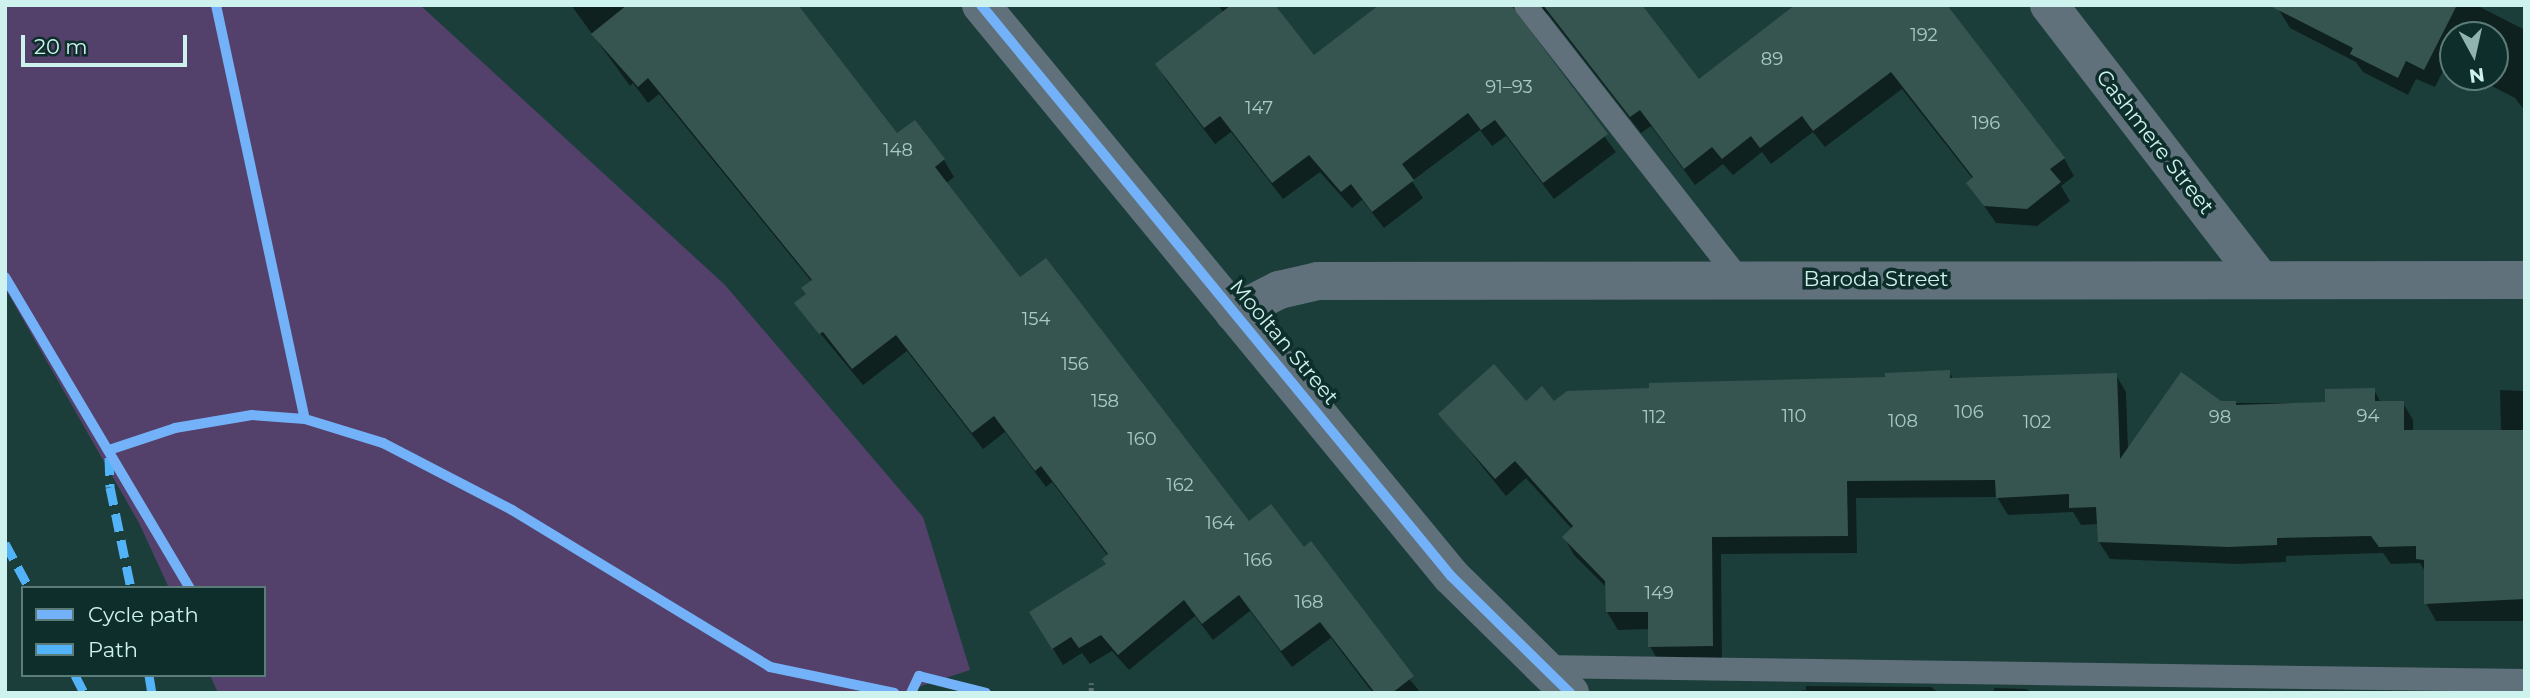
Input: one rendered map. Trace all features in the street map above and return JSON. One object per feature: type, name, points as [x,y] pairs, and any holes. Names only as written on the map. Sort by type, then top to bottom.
[{"type":"street","name":"Mooltan Street","points":[[981,5],[1451,576],[1570,693]]},
{"type":"street","name":"Cashmere Street","points":[[2049,5],[2261,280]]},
{"type":"street","name":"Baroda Street","points":[[1234,313],[1279,290],[1318,281],[1738,278],[2525,280]]},
{"type":"lane","points":[[1525,5],[1738,278]]},
{"type":"lane","points":[[1540,666],[2525,680]]},
{"type":"path","points":[[1091,683],[1091,693]]},
{"type":"shaded area","points":[[5,5],[420,5],[725,285],[923,517],[970,670],[900,693],[218,693],[211,677],[266,677],[266,586],[168,586],[139,523],[5,288]]},
{"type":"building","points":[[627,5],[798,5],[897,133],[915,120],[945,159],[935,167],[1020,277],[1046,258],[1249,521],[1271,504],[1304,547],[1311,541],[1414,676],[1392,693],[1375,693],[1320,622],[1281,651],[1239,595],[1202,624],[1184,600],[1118,655],[1101,635],[1079,648],[1071,637],[1052,649],[1029,612],[1106,564],[1102,559],[1108,554],[1041,466],[1035,471],[994,416],[972,433],[896,335],[852,369],[823,332],[819,334],[794,303],[806,294],[801,288],[812,280],[648,78],[638,87],[591,34]]},
{"type":"building","points":[[1231,5],[1275,5],[1314,55],[1379,5],[1511,5],[1608,134],[1543,183],[1495,120],[1481,130],[1468,113],[1402,164],[1414,180],[1372,212],[1351,184],[1341,192],[1309,155],[1272,183],[1220,116],[1204,128],[1155,64]]},
{"type":"building","points":[[1543,5],[1642,5],[1699,79],[1795,5],[1947,5],[2065,158],[2050,169],[2061,182],[2027,209],[1984,206],[1966,183],[1973,177],[1891,72],[1813,131],[1802,116],[1760,148],[1751,136],[1722,159],[1712,147],[1684,169],[1640,110],[1630,117]]},
{"type":"building","points":[[2268,5],[2457,5],[2449,21],[2439,21],[2439,40],[2424,70],[2406,61],[2398,78],[2350,54],[2353,48]]},
{"type":"building","points":[[1494,364],[1526,401],[1542,386],[1554,401],[1567,391],[1649,388],[1649,383],[1885,377],[1885,373],[1950,370],[1950,378],[2117,373],[2120,459],[2181,372],[2221,401],[2236,401],[2236,405],[2325,402],[2325,389],[2375,388],[2375,401],[2404,401],[2404,430],[2525,430],[2525,599],[2424,604],[2424,560],[2416,559],[2416,546],[2379,547],[2371,536],[2277,538],[2277,545],[2228,547],[2098,542],[2096,507],[2069,508],[2069,494],[1996,498],[1995,480],[1847,481],[1848,536],[1712,537],[1713,646],[1648,647],[1648,612],[1606,612],[1605,581],[1562,537],[1573,526],[1515,461],[1495,479],[1438,414]]},
{"type":"marked path","points":[[109,457],[110,487],[131,586]]},
{"type":"marked path","points":[[5,543],[28,586]]},
{"type":"marked path","points":[[76,677],[84,693]]},
{"type":"marked path","points":[[149,677],[152,693]]},
{"type":"cycle path","points":[[216,5],[305,419]]},
{"type":"cycle path","points":[[981,5],[1451,576],[1570,693]]},
{"type":"cycle path","points":[[5,277],[189,586]]},
{"type":"cycle path","points":[[109,450],[175,428],[252,415],[305,419],[383,443],[512,510],[770,667],[894,693]]},
{"type":"cycle path","points":[[911,693],[919,676],[986,693]]}]
